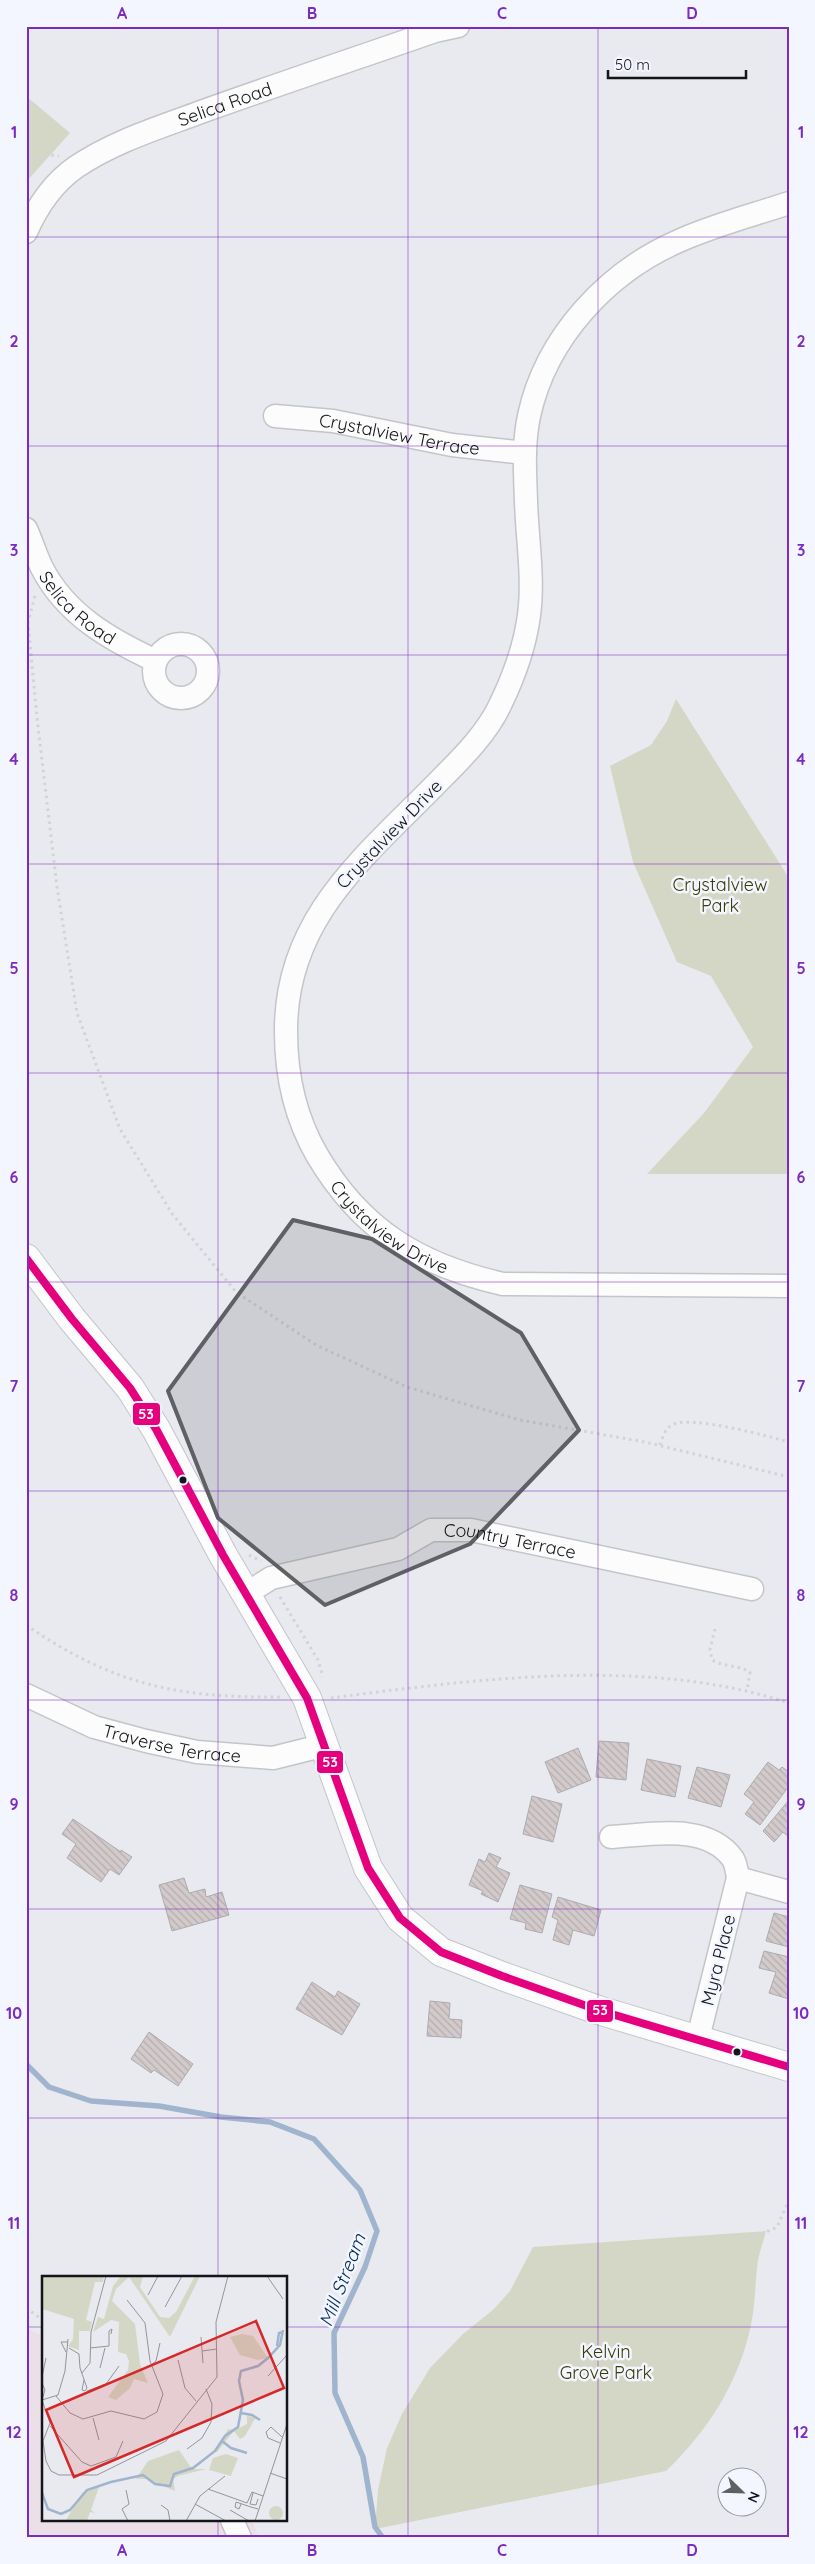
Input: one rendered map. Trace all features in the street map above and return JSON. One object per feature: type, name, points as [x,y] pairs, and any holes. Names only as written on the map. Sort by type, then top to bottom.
[{"type":"street","name":"Selica Road","points":[[26,232],[34,214],[55,184],[75,168],[112,145],[435,31],[458,26]]},
{"type":"street","name":"Crystalview Drive","points":[[789,203],[682,239],[643,260],[612,282],[581,312],[565,334],[539,382],[529,417],[525,453],[529,614],[517,668],[495,717],[466,753],[345,876],[314,921],[293,972],[286,1017],[286,1060],[292,1095],[308,1139],[332,1180],[357,1211],[395,1242],[425,1260],[464,1275],[503,1284],[789,1286]]},
{"type":"street","name":"Crystalview Terrace","points":[[274,416],[333,421],[452,445],[525,453]]},
{"type":"street","name":"Selica Road","points":[[26,529],[43,569],[66,603],[87,621],[121,645],[156,661]]},
{"type":"street","points":[[26,1258],[72,1319],[130,1388],[306,1698],[368,1868],[400,1918],[442,1952],[502,1976],[697,2042],[789,2067]]},
{"type":"street","name":"Country Terrace","points":[[246,1594],[271,1578],[398,1549],[431,1530],[471,1530],[752,1589]]},
{"type":"street","name":"Traverse Terrace","points":[[26,1694],[94,1727],[197,1752],[273,1758],[324,1745]]},
{"type":"street","points":[[612,1837],[689,1834],[715,1843],[733,1860],[738,1878],[789,1892]]},
{"type":"street","name":"Myra Place","points":[[697,2042],[738,1878]]},
{"type":"street","points":[[233,2522],[240,2538]]},
{"type":"path","points":[[43,569],[28,622],[57,886],[78,1013],[120,1129],[173,1215],[236,1292],[316,1345],[407,1387],[520,1420],[660,1445],[789,1477]]},
{"type":"path","points":[[660,1445],[666,1430],[674,1424],[693,1422],[768,1436],[789,1442]]},
{"type":"path","points":[[277,1591],[318,1660],[325,1682]]},
{"type":"path","points":[[26,1625],[93,1665],[146,1684],[220,1697],[290,1697]]},
{"type":"path","points":[[715,1629],[710,1649],[712,1660],[750,1672],[748,1691]]},
{"type":"path","points":[[326,1698],[486,1681],[592,1676],[660,1677],[748,1691],[789,1702]]},
{"type":"path","points":[[329,1690],[333,1697]]},
{"type":"path","points":[[743,2237],[751,2239],[777,2227],[789,2200]]},
{"type":"path","points":[[26,2308],[42,2320]]},
{"type":"highlighted area","points":[[293,1220],[372,1239],[521,1333],[579,1430],[470,1544],[325,1605],[218,1518],[168,1391]]},
{"type":"shaded area","points":[[26,2327],[42,2336],[42,2522],[253,2522],[259,2538],[26,2538]]},
{"type":"green space","points":[[26,96],[70,133],[26,182]]},
{"type":"green space","name":"Crystalview Park","points":[[676,699],[789,878],[789,1174],[647,1174],[704,1113],[753,1047],[711,976],[677,962],[633,862],[610,766],[651,745],[667,721]]},
{"type":"green space","name":"Kelvin Grove Park","points":[[766,2231],[759,2254],[751,2325],[739,2366],[730,2386],[708,2422],[681,2456],[666,2471],[375,2529],[378,2490],[387,2448],[402,2414],[430,2368],[463,2334],[494,2309],[510,2291],[533,2247]]},
{"type":"building","points":[[599,1741],[629,1743],[626,1780],[596,1777]]},
{"type":"building","points":[[578,1748],[591,1780],[558,1793],[545,1762]]},
{"type":"building","points":[[647,1759],[681,1766],[675,1797],[641,1790]]},
{"type":"building","points":[[768,1762],[779,1770],[782,1767],[789,1772],[789,1786],[760,1825],[745,1814],[754,1802],[744,1794]]},
{"type":"building","points":[[697,1767],[730,1775],[721,1807],[688,1798]]},
{"type":"building","points":[[532,1796],[562,1804],[553,1842],[523,1834]]},
{"type":"building","points":[[789,1800],[789,1837],[783,1832],[774,1842],[763,1831]]},
{"type":"building","points":[[73,1819],[121,1852],[121,1850],[132,1857],[119,1875],[110,1869],[101,1882],[67,1858],[76,1844],[62,1834]]},
{"type":"building","points":[[489,1853],[501,1858],[496,1867],[510,1873],[498,1902],[481,1894],[483,1891],[469,1885],[479,1859],[485,1862]]},
{"type":"building","points":[[184,1878],[189,1893],[205,1889],[206,1897],[222,1892],[229,1915],[172,1931],[159,1885]]},
{"type":"building","points":[[520,1885],[552,1894],[542,1933],[525,1929],[526,1923],[510,1919]]},
{"type":"building","points":[[558,1897],[601,1910],[594,1936],[573,1930],[569,1945],[553,1940],[558,1920],[552,1917]]},
{"type":"building","points":[[774,1913],[789,1917],[789,1947],[766,1941]]},
{"type":"building","points":[[764,1951],[789,1957],[789,1999],[769,1993],[776,1972],[759,1968]]},
{"type":"building","points":[[312,1982],[335,1997],[338,1991],[360,2004],[342,2035],[296,2009]]},
{"type":"building","points":[[430,2001],[450,2003],[449,2019],[462,2020],[461,2038],[427,2036]]},
{"type":"building","points":[[149,2032],[193,2064],[178,2086],[154,2070],[151,2073],[131,2059]]},
{"type":"waterway","name":"Mill Stream","points":[[26,2064],[49,2087],[91,2101],[159,2106],[221,2117],[270,2122],[314,2139],[360,2190],[377,2231],[365,2267],[334,2333],[335,2393],[363,2457],[375,2527],[383,2538]]},
{"type":"transit line","name":"53","points":[[26,1258],[72,1319],[130,1388],[156,1429],[223,1555],[307,1698],[368,1868],[400,1918],[441,1952],[502,1976],[598,2010],[789,2067]]}]
